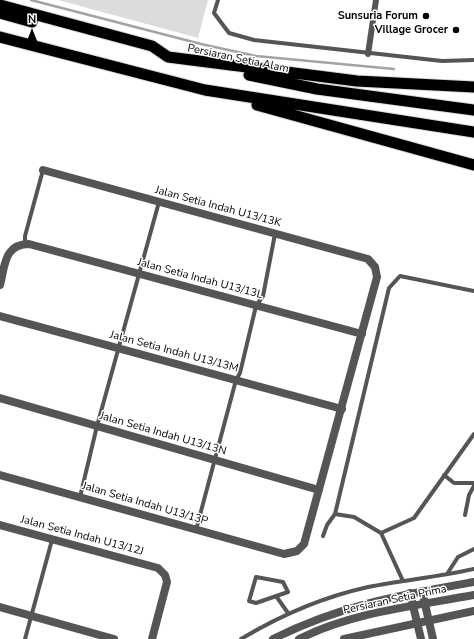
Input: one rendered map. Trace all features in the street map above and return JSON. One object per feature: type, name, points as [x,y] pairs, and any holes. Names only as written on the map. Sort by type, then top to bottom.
[{"type":"highway","points":[[0,5],[152,46],[168,58],[357,81],[474,87]]},
{"type":"highway","name":"Persiaran Setia Alam","points":[[0,13],[168,58],[317,89],[474,110]]},
{"type":"highway","points":[[0,37],[205,90],[474,165]]},
{"type":"highway","points":[[205,90],[474,132]]},
{"type":"street","points":[[368,54],[376,0]]},
{"type":"street","name":"Jalan Setia Indah U13/13K","points":[[43,170],[368,259],[375,267],[377,277],[362,334]]},
{"type":"street","points":[[0,285],[8,256],[12,248],[28,244]]},
{"type":"street","name":"Jalan Setia Indah U13/13L","points":[[28,244],[362,334]]},
{"type":"street","name":"Jalan Setia Indah U13/13M","points":[[0,316],[342,409]]},
{"type":"street","points":[[319,490],[362,334]]},
{"type":"street","name":"Jalan Setia Indah U13/13N","points":[[0,398],[319,490]]},
{"type":"street","name":"Jalan Setia Indah U13/13P","points":[[0,475],[284,554],[292,553],[302,548],[319,490]]},
{"type":"street","name":"Jalan Setia Indah U13/12J","points":[[0,525],[158,568],[165,575],[167,582],[152,639]]},
{"type":"street","points":[[273,639],[298,626],[357,605],[410,593],[474,582]]},
{"type":"street","points":[[422,591],[433,639]]},
{"type":"street","points":[[410,593],[421,639]]},
{"type":"street","name":"Persiaran Setia Prima","points":[[299,639],[339,623],[372,614],[474,595]]},
{"type":"street","points":[[0,607],[114,639]]},
{"type":"street","points":[[344,639],[474,611]]},
{"type":"lane","points":[[218,0],[214,12],[229,33],[254,40],[368,54],[442,61],[474,60]]},
{"type":"lane","points":[[28,244],[25,236],[43,170]]},
{"type":"lane","points":[[80,497],[159,202]]},
{"type":"lane","points":[[196,530],[236,380],[240,372],[256,306],[263,296],[275,234]]},
{"type":"lane","points":[[323,536],[334,514],[388,288],[400,276],[474,291]]},
{"type":"lane","points":[[381,533],[414,518],[474,434]]},
{"type":"lane","points":[[444,475],[454,483],[474,484],[469,495],[465,515]]},
{"type":"lane","points":[[334,514],[354,517],[381,533],[403,581]]},
{"type":"lane","points":[[25,639],[52,539]]},
{"type":"lane","points":[[448,574],[458,558],[466,552],[474,549]]},
{"type":"lane","points":[[241,639],[288,613],[344,593],[474,569]]},
{"type":"lane","points":[[256,577],[283,582],[288,592],[276,596],[256,603],[249,601],[256,577]]},
{"type":"lane","points":[[276,596],[288,613]]},
{"type":"shaded area","points":[[58,0],[208,0],[198,38]]},
{"type":"waterway","points":[[31,0],[201,44],[256,56],[394,69]]},
{"type":"place","name":"Sunsuria Forum","points":[[426,16]]},
{"type":"place","name":"Village Grocer","points":[[456,30]]}]
